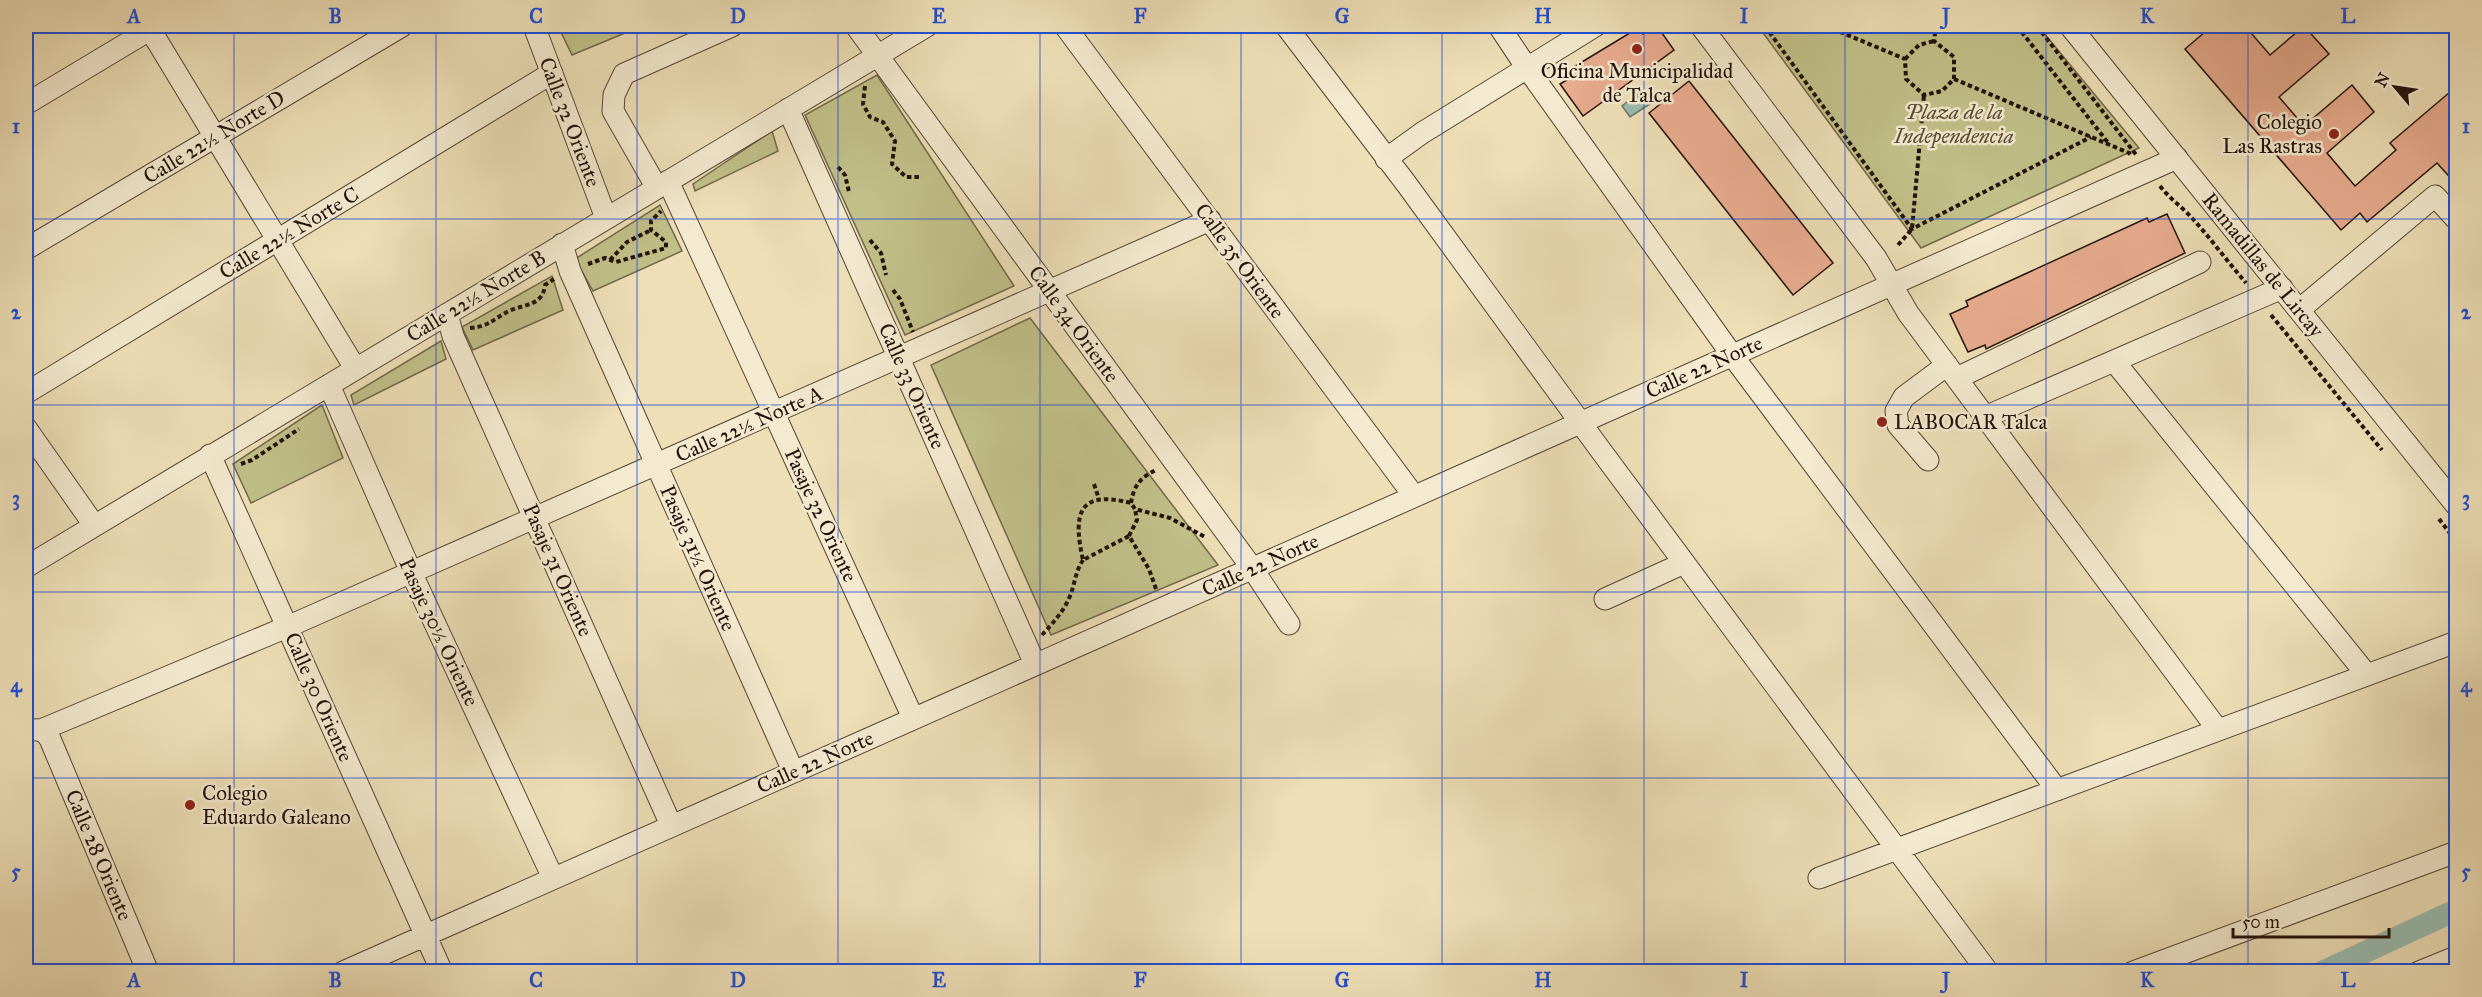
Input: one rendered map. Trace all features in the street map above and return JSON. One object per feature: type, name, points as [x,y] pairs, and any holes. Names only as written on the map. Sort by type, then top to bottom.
[{"type":"street","name":"Calle 22½ Norte D","points":[[26,249],[402,26]]},
{"type":"street","name":"Calle 32 Oriente","points":[[534,26],[606,218]]},
{"type":"street","name":"Pasaje 32 Oriente","points":[[732,26],[624,74],[614,95],[613,111],[662,184],[678,203],[913,718]]},
{"type":"street","name":"Calle 34 Oriente","points":[[856,26],[1252,568],[1289,624]]},
{"type":"street","name":"Calle 22½ Norte B","points":[[26,567],[927,26]]},
{"type":"street","name":"Calle 35 Oriente","points":[[1065,26],[1414,496]]},
{"type":"street","points":[[1286,26],[1405,182],[1988,972]]},
{"type":"street","points":[[1499,26],[1732,355],[2057,790]]},
{"type":"street","points":[[1386,159],[1595,26]]},
{"type":"street","points":[[1701,26],[1876,258],[1908,313],[2218,730]]},
{"type":"street","name":"Ramadillas de Lircay","points":[[2070,26],[2457,505]]},
{"type":"street","points":[[26,104],[151,27],[355,368]]},
{"type":"street","name":"Calle 22½ Norte C","points":[[26,393],[552,73]]},
{"type":"street","name":"Calle 33 Oriente","points":[[788,109],[1035,664]]},
{"type":"street","name":"Calle 22 Norte","points":[[343,972],[2177,158]]},
{"type":"street","points":[[2299,309],[2435,196],[2457,219]]},
{"type":"street","name":"Calle 22½ Norte A","points":[[39,734],[1051,292],[1210,220]]},
{"type":"street","name":"Pasaje 31½ Oriente","points":[[562,244],[570,271],[793,771]]},
{"type":"street","points":[[1928,460],[1898,425],[1896,411],[1904,397],[1952,372],[2200,262]]},
{"type":"street","points":[[1986,417],[2282,288]]},
{"type":"street","name":"Pasaje 31 Oriente","points":[[447,314],[453,336],[671,825]]},
{"type":"street","points":[[2114,362],[2367,675]]},
{"type":"street","name":"Pasaje 30½ Oriente","points":[[329,385],[411,572],[553,878]]},
{"type":"street","points":[[26,428],[94,525]]},
{"type":"street","name":"Calle 30 Oriente","points":[[210,455],[442,972]]},
{"type":"street","points":[[1605,599],[1684,563]]},
{"type":"street","points":[[1819,878],[2457,642]]},
{"type":"street","name":"Calle 28 Oriente","points":[[39,734],[148,972]]},
{"type":"street","points":[[2133,972],[2457,852]]},
{"type":"street","points":[[2419,972],[2457,957]]},
{"type":"path","points":[[1765,26],[1912,229]]},
{"type":"path","points":[[1826,26],[1905,59]]},
{"type":"path","points":[[1934,41],[1936,26]]},
{"type":"path","points":[[2017,26],[2109,145]]},
{"type":"path","points":[[1924,95],[1906,79],[1905,59],[1919,45],[1934,41]]},
{"type":"path","points":[[1924,95],[1942,91],[1954,79],[1954,57],[1934,41]]},
{"type":"path","points":[[859,78],[865,84],[863,104],[870,117],[883,122],[895,141],[892,164],[906,177],[922,177]]},
{"type":"path","points":[[1954,79],[2129,153],[2143,173]]},
{"type":"path","points":[[1912,229],[1924,95]]},
{"type":"path","points":[[1898,245],[1912,229],[2091,137]]},
{"type":"path","points":[[651,230],[651,221],[663,210],[678,203]]},
{"type":"path","points":[[453,336],[470,328],[485,326],[512,310],[536,302],[544,293],[545,285],[570,271],[605,258],[616,262],[666,248],[666,242],[651,230]]},
{"type":"path","points":[[610,260],[627,242],[651,230]]},
{"type":"path","points":[[1025,642],[1043,635],[1062,612],[1070,596],[1077,569],[1083,560],[1129,536],[1137,520],[1135,508],[1131,502],[1133,488],[1143,477],[1173,461]]},
{"type":"path","points":[[1094,484],[1099,499]]},
{"type":"path","points":[[1083,560],[1078,539],[1079,514],[1087,504],[1110,497],[1131,502]]},
{"type":"path","points":[[1135,508],[1170,518],[1202,537],[1229,538]]},
{"type":"path","points":[[1129,536],[1149,569],[1161,608]]},
{"type":"green space","points":[[558,26],[642,26],[572,55]]},
{"type":"green space","name":"Plaza de la Independencia","points":[[1758,26],[2038,26],[2139,148],[1921,248]]},
{"type":"green space","points":[[877,75],[1014,286],[905,335],[805,115]]},
{"type":"green space","points":[[772,131],[778,151],[695,191],[693,184]]},
{"type":"green space","points":[[660,205],[682,251],[593,291],[575,259]]},
{"type":"green space","points":[[552,276],[563,310],[473,350],[462,327]]},
{"type":"green space","points":[[1030,318],[1218,565],[1051,635],[931,365]]},
{"type":"green space","points":[[441,341],[446,359],[354,405],[351,395]]},
{"type":"green space","points":[[322,405],[343,458],[251,503],[233,464]]},
{"type":"water","points":[[1642,91],[1650,104],[1630,117],[1622,106]]},
{"type":"building","points":[[1657,26],[1674,50],[1583,116],[1560,84],[1577,74],[1572,68],[1638,28],[1643,34]]},
{"type":"building","points":[[2212,26],[2245,26],[2270,55],[2304,26],[2329,54],[2279,97],[2304,126],[2352,85],[2374,112],[2327,153],[2355,186],[2396,150],[2390,143],[2457,86],[2457,185],[2437,163],[2367,222],[2360,213],[2341,230],[2185,49]]},
{"type":"building","points":[[1689,81],[1833,263],[1793,295],[1649,113]]},
{"type":"building","points":[[2167,214],[2185,253],[1986,349],[1985,345],[1968,352],[1950,314],[1968,306],[1966,301],[2147,218],[2149,222]]},
{"type":"waterway","points":[[2322,972],[2456,910]]},
{"type":"place","name":"Oficina Municipalidad de Talca","points":[[1637,49]]},
{"type":"place","name":"Colegio Las Rastras","points":[[2334,134]]},
{"type":"place","name":"LABOCAR Talca","points":[[1882,422]]},
{"type":"place","name":"Colegio Eduardo Galeano","points":[[190,805]]}]
